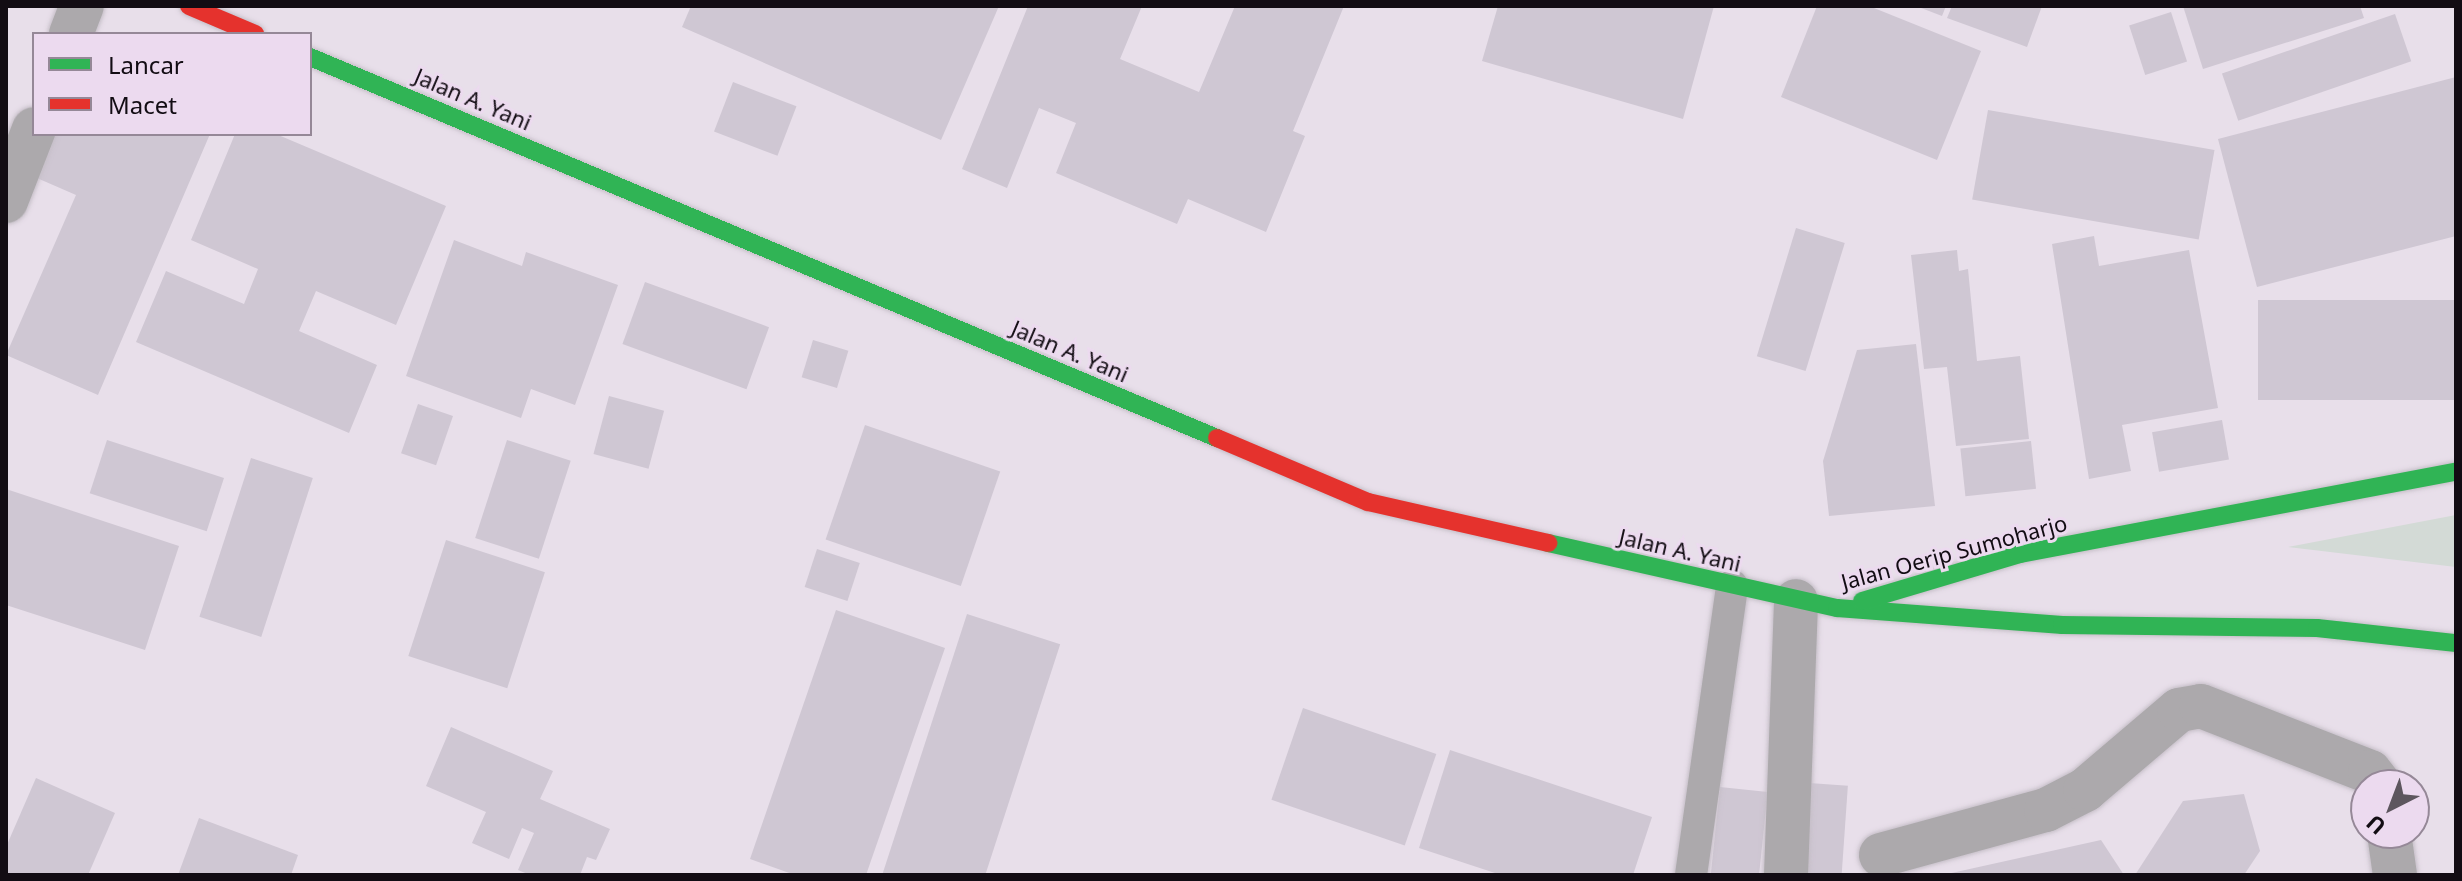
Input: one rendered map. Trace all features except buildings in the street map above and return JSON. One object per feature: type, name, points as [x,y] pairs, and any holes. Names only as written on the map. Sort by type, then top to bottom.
[{"type":"highway","points":[[189,6],[250,32]]},
{"type":"highway","name":"Jalan A. Yani","points":[[312,58],[1368,502],[1817,605]]},
{"type":"highway","name":"Jalan Oerip Sumoharjo","points":[[1817,605],[2020,554],[2456,472]]},
{"type":"highway","name":"Jalan Oerip Sumoharjo","points":[[1817,605],[2062,625],[2317,628],[2456,643]]},
{"type":"street","points":[[72,32],[82,6]]},
{"type":"street","points":[[6,201],[32,134]]},
{"type":"street","points":[[1786,875],[1817,605]]},
{"type":"street","points":[[1881,855],[2046,810],[2085,790],[2179,710],[2201,706],[2362,769]]},
{"type":"street","points":[[2391,849],[2395,875]]},
{"type":"lane","points":[[1691,875],[1732,586]]},
{"type":"shaded area","points":[[2456,515],[2456,567],[2288,547]]},
{"type":"traffic: fast","points":[[312,58],[1217,438]]},
{"type":"traffic: fast","points":[[1862,601],[2020,554],[2456,472]]},
{"type":"traffic: fast","points":[[1548,543],[1837,608],[2062,625],[2317,628],[2456,643]]},
{"type":"traffic: jam","points":[[189,6],[250,32]]},
{"type":"traffic: jam","points":[[1217,438],[1368,502],[1548,543]]}]
